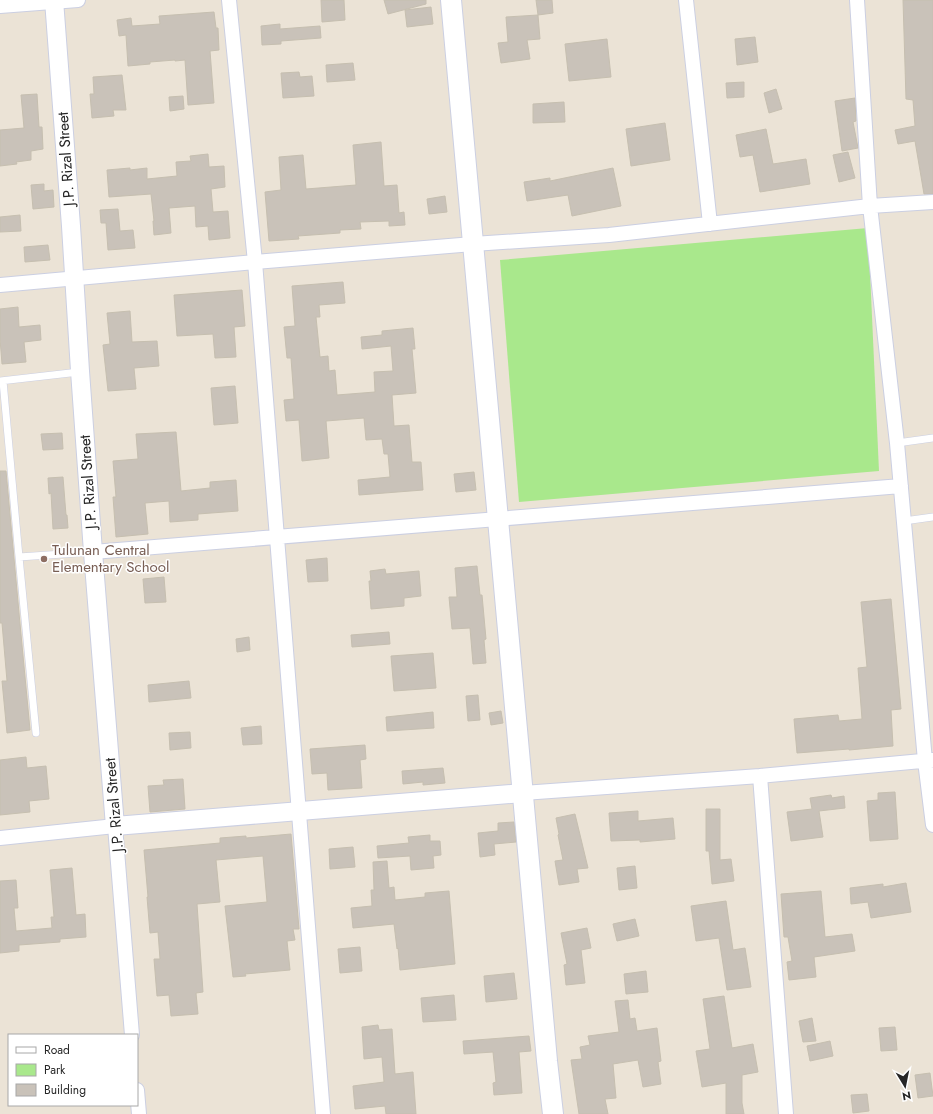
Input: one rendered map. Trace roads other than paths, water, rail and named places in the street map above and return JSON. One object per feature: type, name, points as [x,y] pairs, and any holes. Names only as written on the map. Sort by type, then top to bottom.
[{"type":"main road","points":[[451,0],[553,1114]]},
{"type":"street","points":[[0,6],[78,0]]},
{"type":"street","points":[[229,0],[255,262],[323,1114]]},
{"type":"street","points":[[686,0],[710,224]]},
{"type":"street","points":[[857,0],[870,206],[897,443],[929,761],[933,825]]},
{"type":"street","name":"J.P. Rizal Street","points":[[54,1],[75,278],[93,552],[132,1034]]},
{"type":"street","points":[[0,285],[473,244],[609,235],[870,206],[933,202]]},
{"type":"street","points":[[93,552],[901,486]]},
{"type":"street","points":[[0,838],[115,826],[523,793],[760,776],[929,761]]},
{"type":"street","points":[[760,776],[786,1114]]},
{"type":"street","points":[[138,1102],[139,1114]]},
{"type":"lane","points":[[36,733],[2,381],[80,371]]},
{"type":"lane","points":[[897,443],[933,438]]},
{"type":"lane","points":[[904,521],[933,517]]},
{"type":"lane","points":[[18,557],[93,552]]},
{"type":"place","name":"Tulunan Central Elementary School","points":[[44,559]]}]
